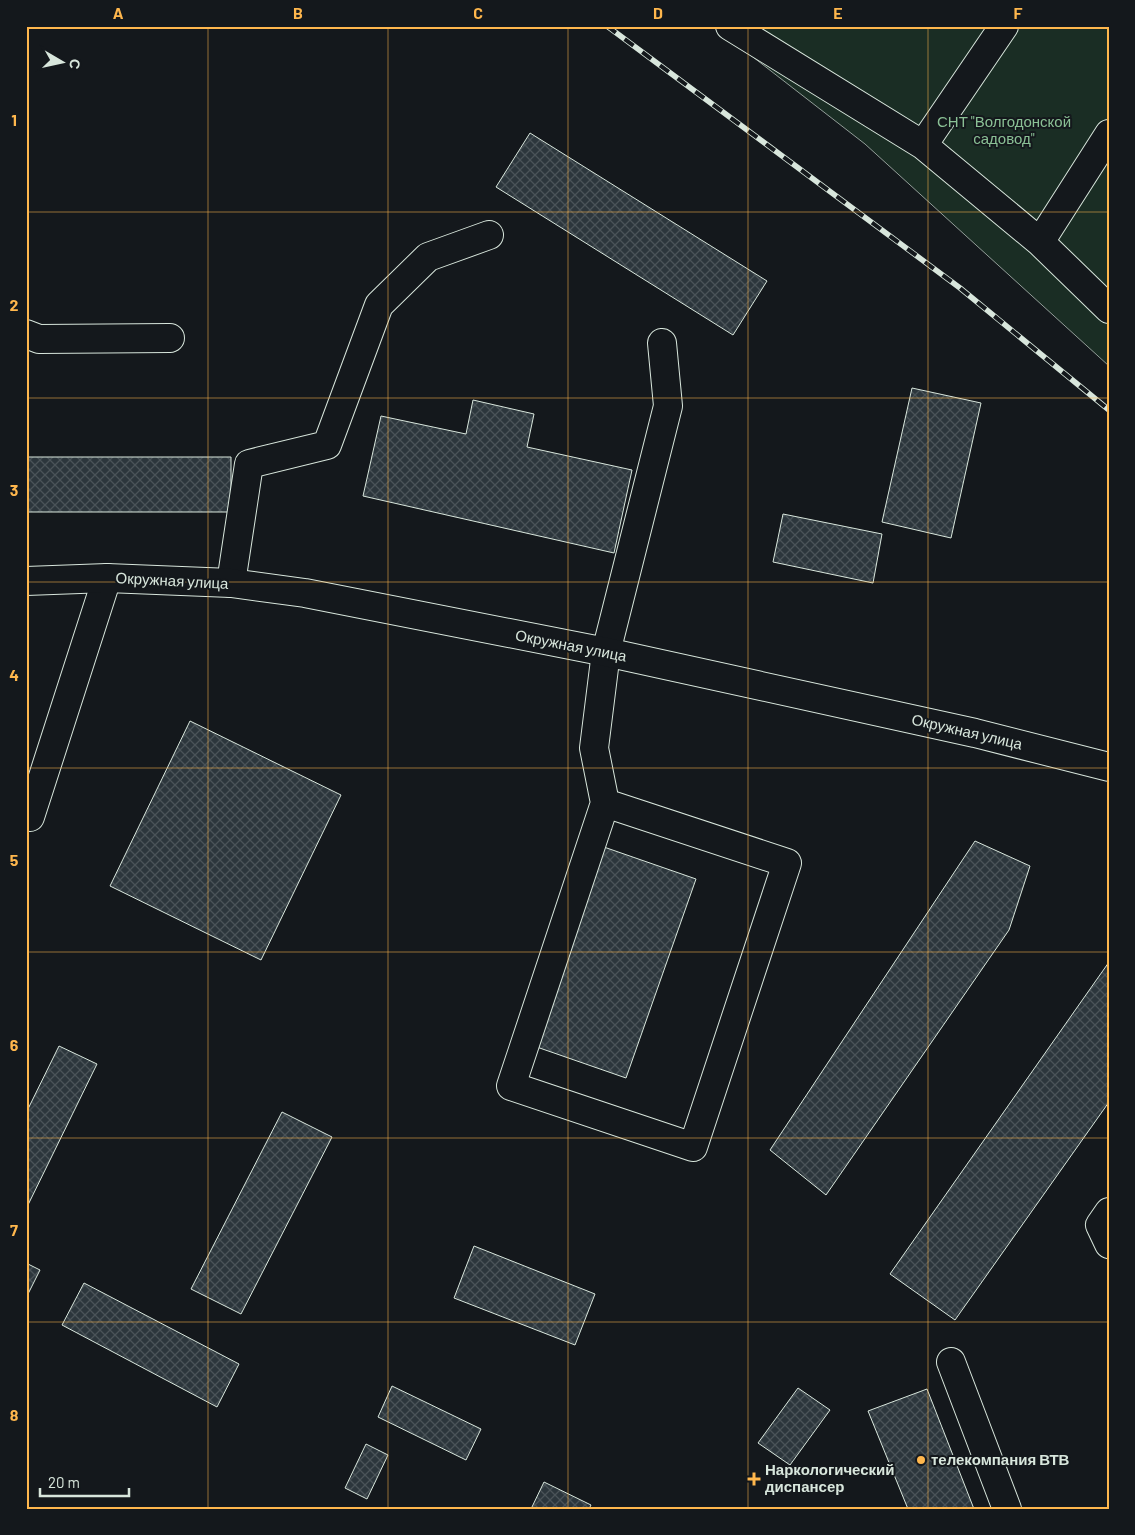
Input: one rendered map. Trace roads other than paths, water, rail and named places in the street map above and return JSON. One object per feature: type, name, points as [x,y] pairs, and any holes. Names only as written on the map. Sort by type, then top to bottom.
[{"type":"main road","points":[[730,26],[922,145],[1040,242],[1109,308]]},
{"type":"main road","points":[[922,145],[1004,26]]},
{"type":"main road","points":[[1040,242],[1109,134]]},
{"type":"main road","points":[[230,583],[249,464],[327,445],[379,305],[428,258],[489,235]]},
{"type":"main road","points":[[26,334],[39,340],[170,338]]},
{"type":"main road","points":[[605,803],[787,863],[693,1147],[511,1086],[605,803],[594,748],[606,652],[668,406],[662,343]]},
{"type":"main road","points":[[30,817],[108,578]]},
{"type":"main road","name":"Окружная улица","points":[[26,581],[108,578],[230,583],[304,593],[606,652],[975,734],[1109,767]]},
{"type":"main road","points":[[1109,1212],[1100,1225],[1109,1244]]},
{"type":"main road","points":[[951,1362],[1006,1509]]},
{"type":"railway","points":[[607,26],[960,288],[1109,410]]},
{"type":"place","name":"телекомпания ВТВ","points":[[921,1460]]},
{"type":"place","name":"Наркологический диспансер","points":[[754,1479]]},
{"type":"park label","name":"СНТ \"Волгодонской садовод\"","points":[[1004,130]]}]
